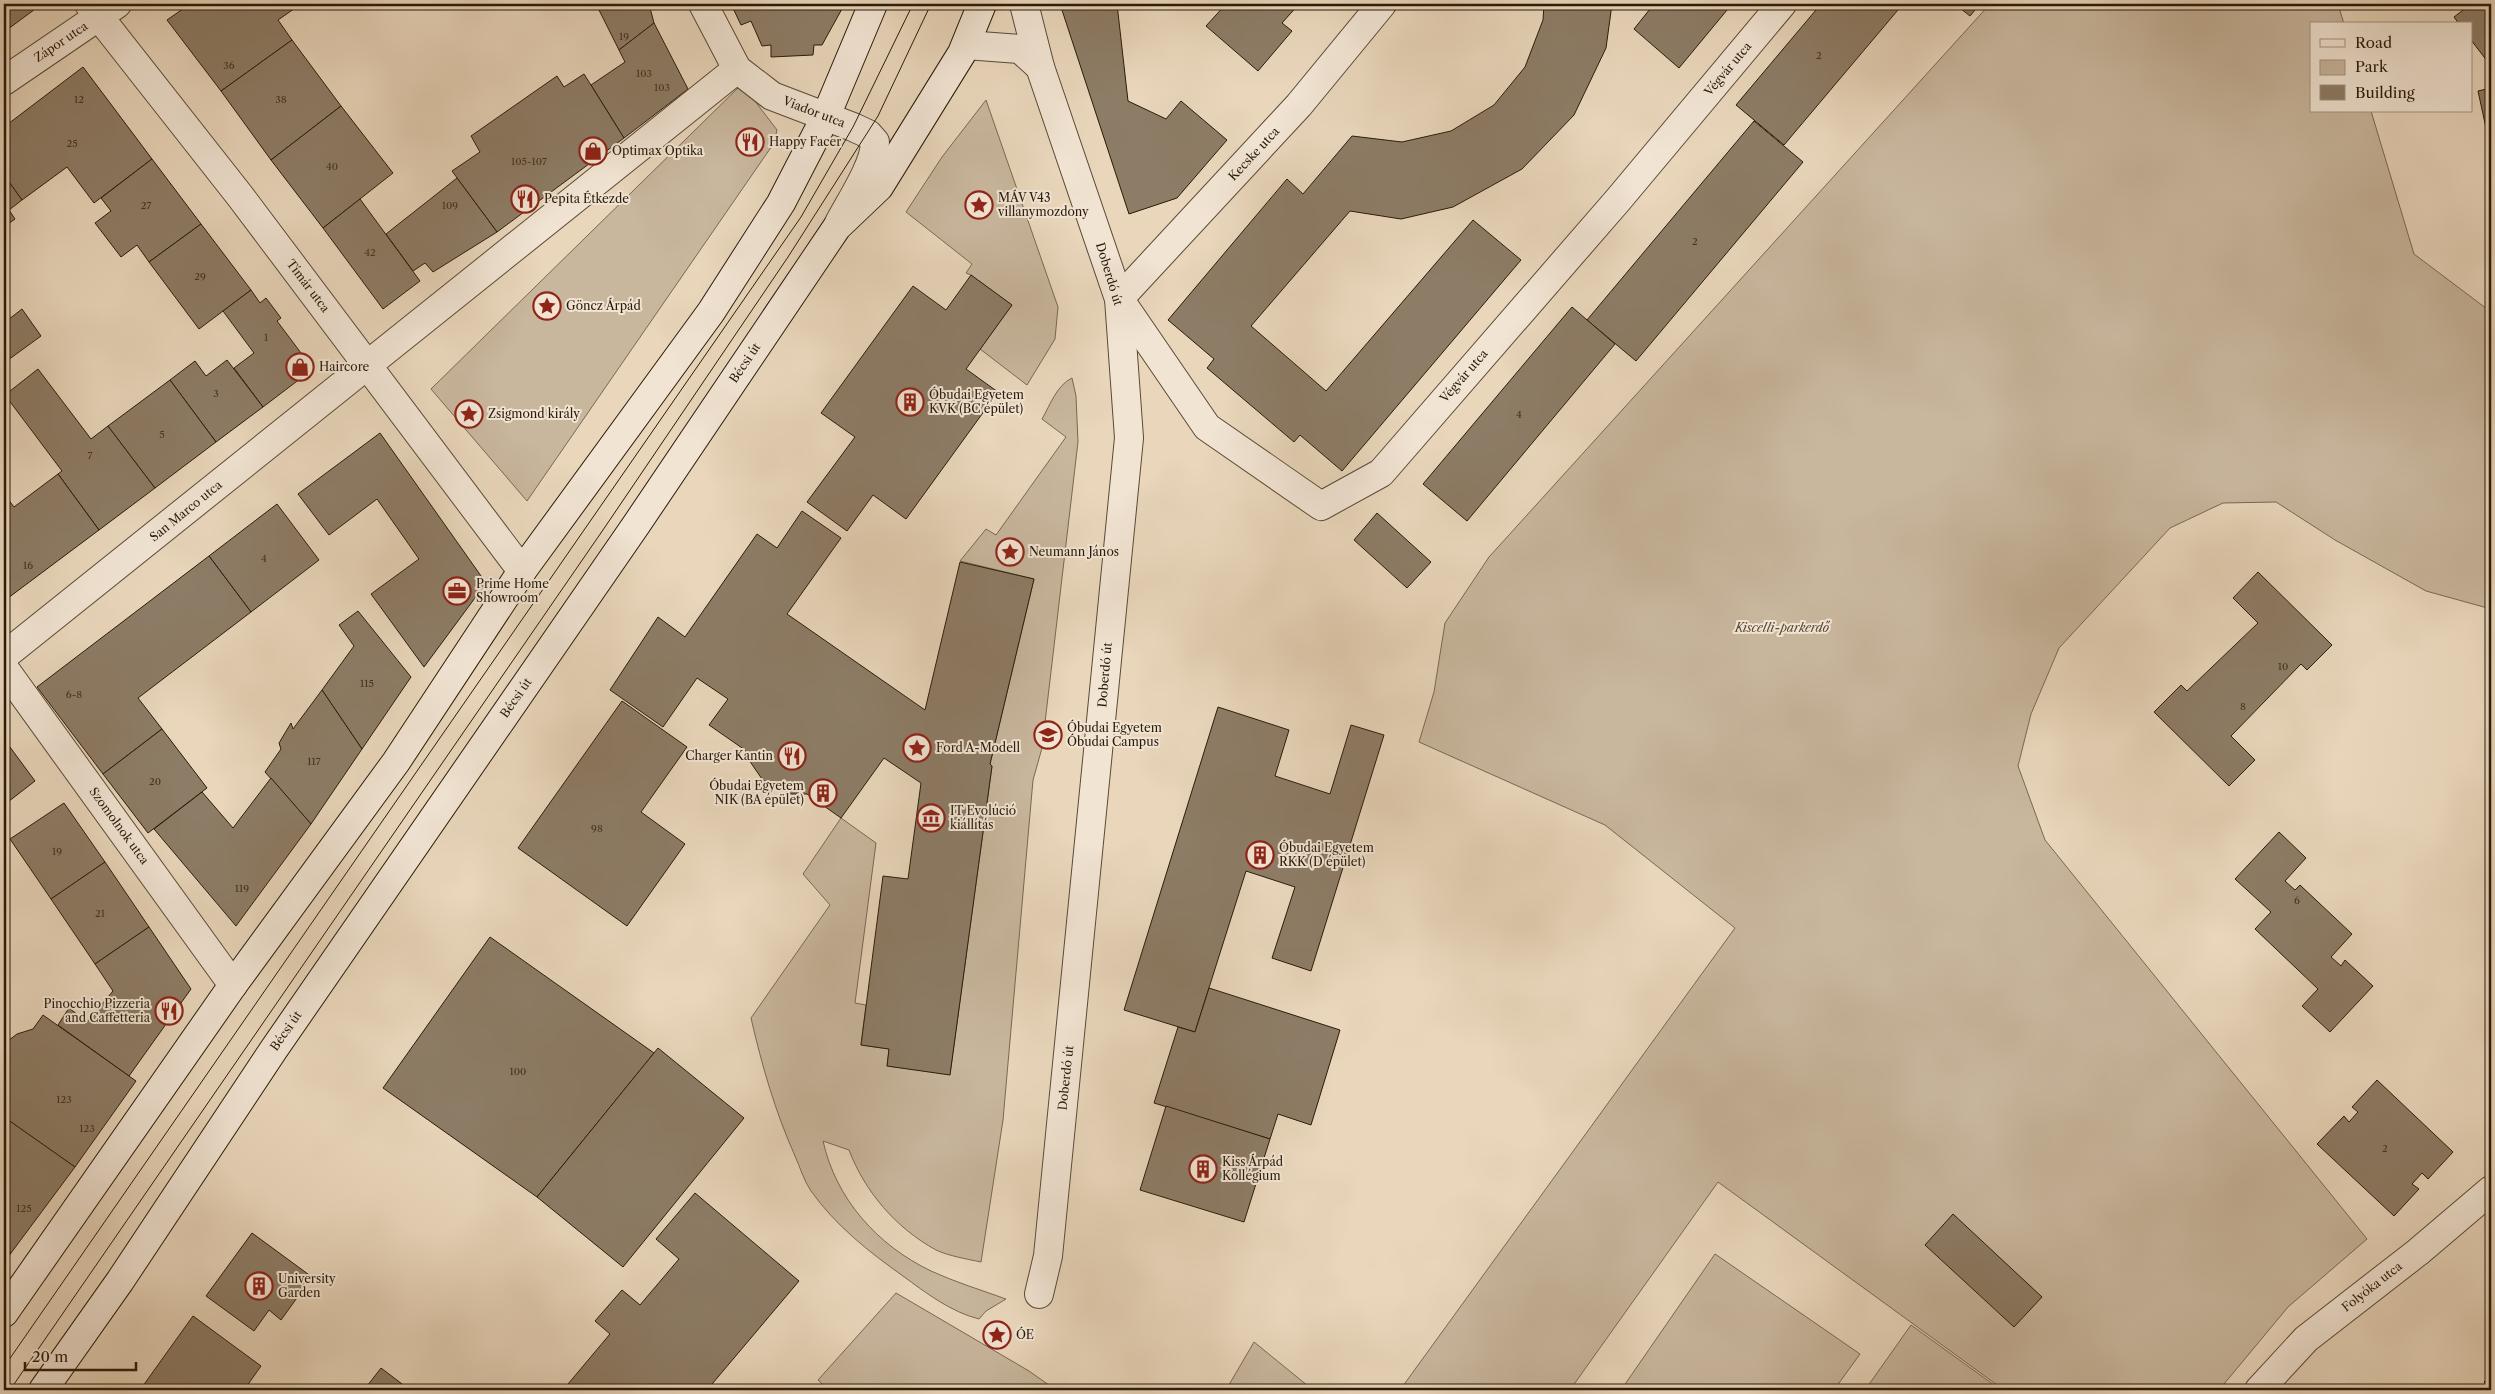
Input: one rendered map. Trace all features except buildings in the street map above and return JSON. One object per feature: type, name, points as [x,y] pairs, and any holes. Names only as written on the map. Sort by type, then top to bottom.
[{"type":"street","name":"Viador utca","points":[[703,4],[737,69],[772,96],[868,134],[875,142],[875,148],[864,173],[837,227]]},
{"type":"street","points":[[4,1314],[233,985],[396,762],[522,571],[711,312],[781,202],[826,116],[873,4]]},
{"type":"street","name":"Bécsi út","points":[[43,1390],[120,1281],[279,1042],[592,590],[837,227],[879,187],[966,45],[982,4]]},
{"type":"street","name":"Doberdó út","points":[[1024,4],[1040,67],[1119,299],[1129,438],[1048,1256],[1039,1294]]},
{"type":"street","name":"Kecske utca","points":[[1119,299],[1299,106],[1382,4]]},
{"type":"street","name":"Végvár utca","points":[[1119,299],[1207,428],[1321,506],[1380,472],[1618,200],[1782,4]]},
{"type":"street","name":"Zápor utca","points":[[4,81],[102,8]]},
{"type":"street","name":"Tímár utca","points":[[102,8],[240,196],[522,571]]},
{"type":"street","points":[[966,45],[1020,50],[1040,67]]},
{"type":"street","points":[[368,366],[737,69]]},
{"type":"street","name":"San Marco utca","points":[[4,656],[368,366]]},
{"type":"street","name":"Szomolnok utca","points":[[4,668],[233,985]]},
{"type":"street","name":"Folyóka utca","points":[[2259,1390],[2306,1339],[2418,1252],[2491,1190]]},
{"type":"green space","name":"Kiscelli-parkerdő","points":[[1990,4],[2338,4],[2343,22],[2310,22],[2310,112],[2371,112],[2414,254],[2491,312],[2491,609],[2426,591],[2335,540],[2276,502],[2223,503],[2170,528],[2059,648],[2031,714],[2018,766],[2045,840],[2367,1239],[2288,1307],[2219,1390],[2004,1390],[1718,1182],[1570,1390],[1400,1390],[1735,928],[1605,825],[1419,742],[1434,692],[1445,623],[1489,557]]},
{"type":"green space","points":[[742,84],[777,130],[774,143],[527,501],[431,389]]},
{"type":"green space","points":[[986,100],[1058,307],[1055,339],[1027,385],[980,349],[1012,305],[966,273],[972,264],[906,212],[942,157]]},
{"type":"green space","points":[[1072,378],[1076,396],[1078,442],[1042,748],[1033,780],[1003,1120],[981,1262],[952,1256],[936,1250],[921,1241],[895,1220],[884,1208],[864,1180],[849,1150],[823,1141],[829,1162],[849,1201],[862,1218],[893,1248],[931,1271],[1006,1299],[986,1311],[979,1319],[959,1312],[921,1289],[853,1237],[820,1203],[806,1183],[775,1105],[764,1071],[751,1018],[830,905],[803,874],[841,818],[876,843],[855,1003],[866,1005],[861,1045],[889,1049],[887,1066],[950,1074],[992,766],[990,764],[1034,579],[960,561],[986,529],[996,535],[1066,437],[1042,419],[1058,390]]},
{"type":"green space","points":[[1715,1254],[1860,1354],[1834,1390],[1621,1390]]},
{"type":"green space","points":[[896,1293],[1029,1371],[1056,1390],[829,1390],[818,1380]]},
{"type":"green space","points":[[1911,1325],[2001,1390],[1865,1390]]},
{"type":"green space","points":[[1254,1342],[1313,1390],[1226,1390]]},
{"type":"tram line","points":[[4,1367],[801,217],[853,127],[913,4]]},
{"type":"tram line","points":[[10,1390],[605,527],[788,257],[878,116],[931,4]]},
{"type":"place","name":"Happy Facer","points":[[750,142]]},
{"type":"place","name":"Optimax Optika","points":[[593,151]]},
{"type":"place","name":"Pepita Étkezde","points":[[525,199]]},
{"type":"place","name":"MÁV V43 villanymozdony","points":[[979,205]]},
{"type":"place","name":"Göncz Árpád","points":[[547,306]]},
{"type":"place","name":"Haircore","points":[[300,367]]},
{"type":"place","name":"Óbudai Egyetem KVK (BC épület)","points":[[910,402]]},
{"type":"place","name":"Zsigmond király","points":[[469,414]]},
{"type":"place","name":"Neumann János","points":[[1010,552]]},
{"type":"place","name":"Prime Home Showroom","points":[[457,591]]},
{"type":"place","name":"Óbudai Egyetem Óbudai Campus","points":[[1048,735]]},
{"type":"place","name":"Ford A-Modell","points":[[917,748]]},
{"type":"place","name":"Charger Kantin","points":[[792,756]]},
{"type":"place","name":"Óbudai Egyetem NIK (BA épület)","points":[[823,793]]},
{"type":"place","name":"IT Evolúció kiállítás","points":[[931,818]]},
{"type":"place","name":"Óbudai Egyetem RKK (D épület)","points":[[1260,855]]},
{"type":"place","name":"Pinocchio Pizzeria and Caffetteria","points":[[169,1011]]},
{"type":"place","name":"Kiss Árpád Kollégium","points":[[1203,1169]]},
{"type":"place","name":"University Garden","points":[[259,1286]]},
{"type":"place","name":"ÓE","points":[[997,1335]]}]
